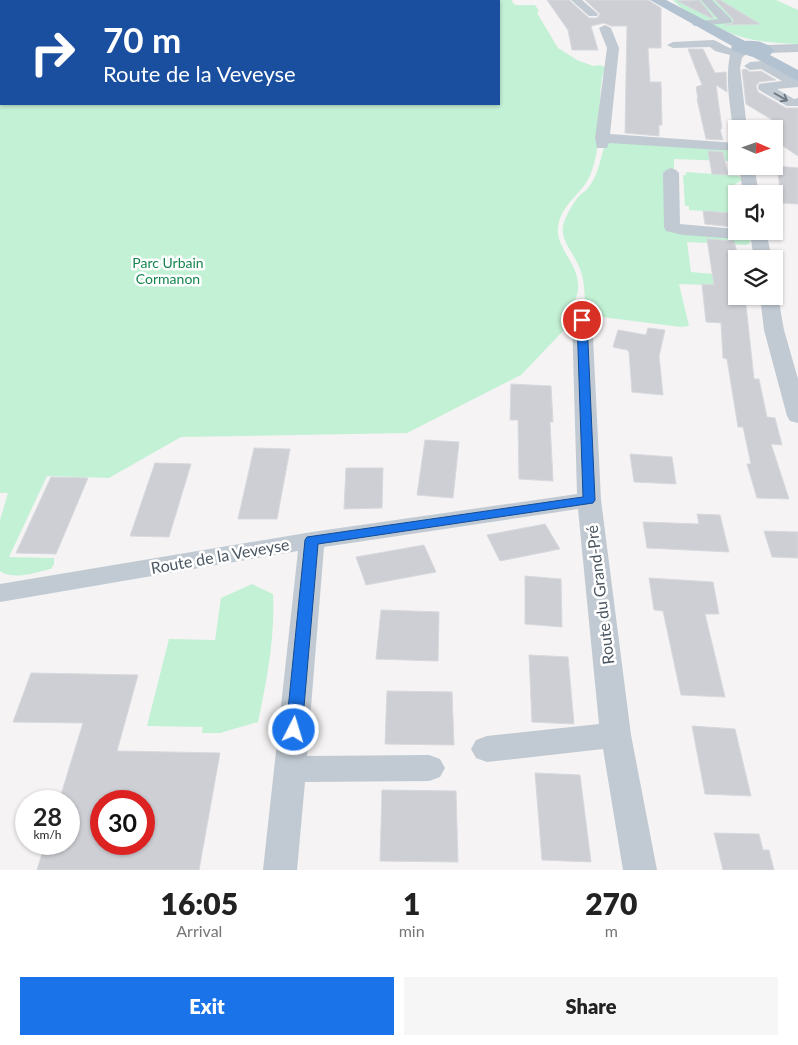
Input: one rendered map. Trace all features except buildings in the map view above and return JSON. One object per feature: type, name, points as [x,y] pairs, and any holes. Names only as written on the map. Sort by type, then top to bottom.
[{"type":"main road","points":[[656,0],[741,50],[756,46],[758,56],[797,81]]},
{"type":"street","points":[[576,0],[593,14]]},
{"type":"street","points":[[698,24],[727,21],[706,0]]},
{"type":"street","points":[[605,28],[613,48],[602,142],[728,147]]},
{"type":"street","points":[[673,46],[713,43],[719,49],[741,50]]},
{"type":"street","points":[[758,56],[798,48]]},
{"type":"street","points":[[739,120],[734,68],[736,56],[741,50]]},
{"type":"street","points":[[797,81],[763,86],[792,103],[798,102]]},
{"type":"street","points":[[671,173],[672,227],[683,230],[728,232]]},
{"type":"street","points":[[770,305],[774,330],[798,416]]},
{"type":"street","name":"Route du Grand-Pré","points":[[582,317],[589,500],[616,735],[640,870]]},
{"type":"street","name":"Route de la Veveyse","points":[[0,593],[312,540],[589,500]]},
{"type":"street","points":[[280,870],[312,540]]},
{"type":"street","points":[[487,749],[616,735]]},
{"type":"street","points":[[291,769],[429,768]]},
{"type":"green space","name":"Parc Urbain Cormanon","points":[[500,0],[511,0],[515,5],[535,5],[539,11],[537,13],[558,48],[577,60],[593,66],[600,65],[605,67],[602,78],[595,162],[588,180],[563,212],[558,228],[562,246],[577,277],[578,288],[573,314],[569,314],[566,328],[521,375],[407,433],[181,437],[109,478],[47,476],[9,557],[54,558],[54,564],[51,569],[25,575],[11,575],[0,571],[0,520],[8,493],[0,493],[0,105],[500,105]]},
{"type":"green space","points":[[673,0],[776,0],[798,10],[798,44],[759,41],[738,36],[690,13]]},
{"type":"green space","points":[[609,142],[728,151],[728,161],[674,159],[674,171],[664,171],[665,225],[728,235],[728,240],[751,240],[749,244],[745,245],[687,242],[691,272],[728,275],[728,286],[679,284],[689,326],[681,327],[586,315],[582,275],[564,237],[563,226],[574,202],[594,179],[605,145]]},
{"type":"green space","points":[[686,172],[739,176],[742,180],[734,185],[728,185],[728,213],[689,210],[689,206],[685,206],[683,175],[686,175]]},
{"type":"green space","points":[[252,584],[273,594],[272,642],[258,722],[220,733],[202,733],[203,727],[147,726],[169,639],[215,640],[221,598]]},
{"type":"route","points":[[294,730],[312,540],[589,500],[582,320]]}]
